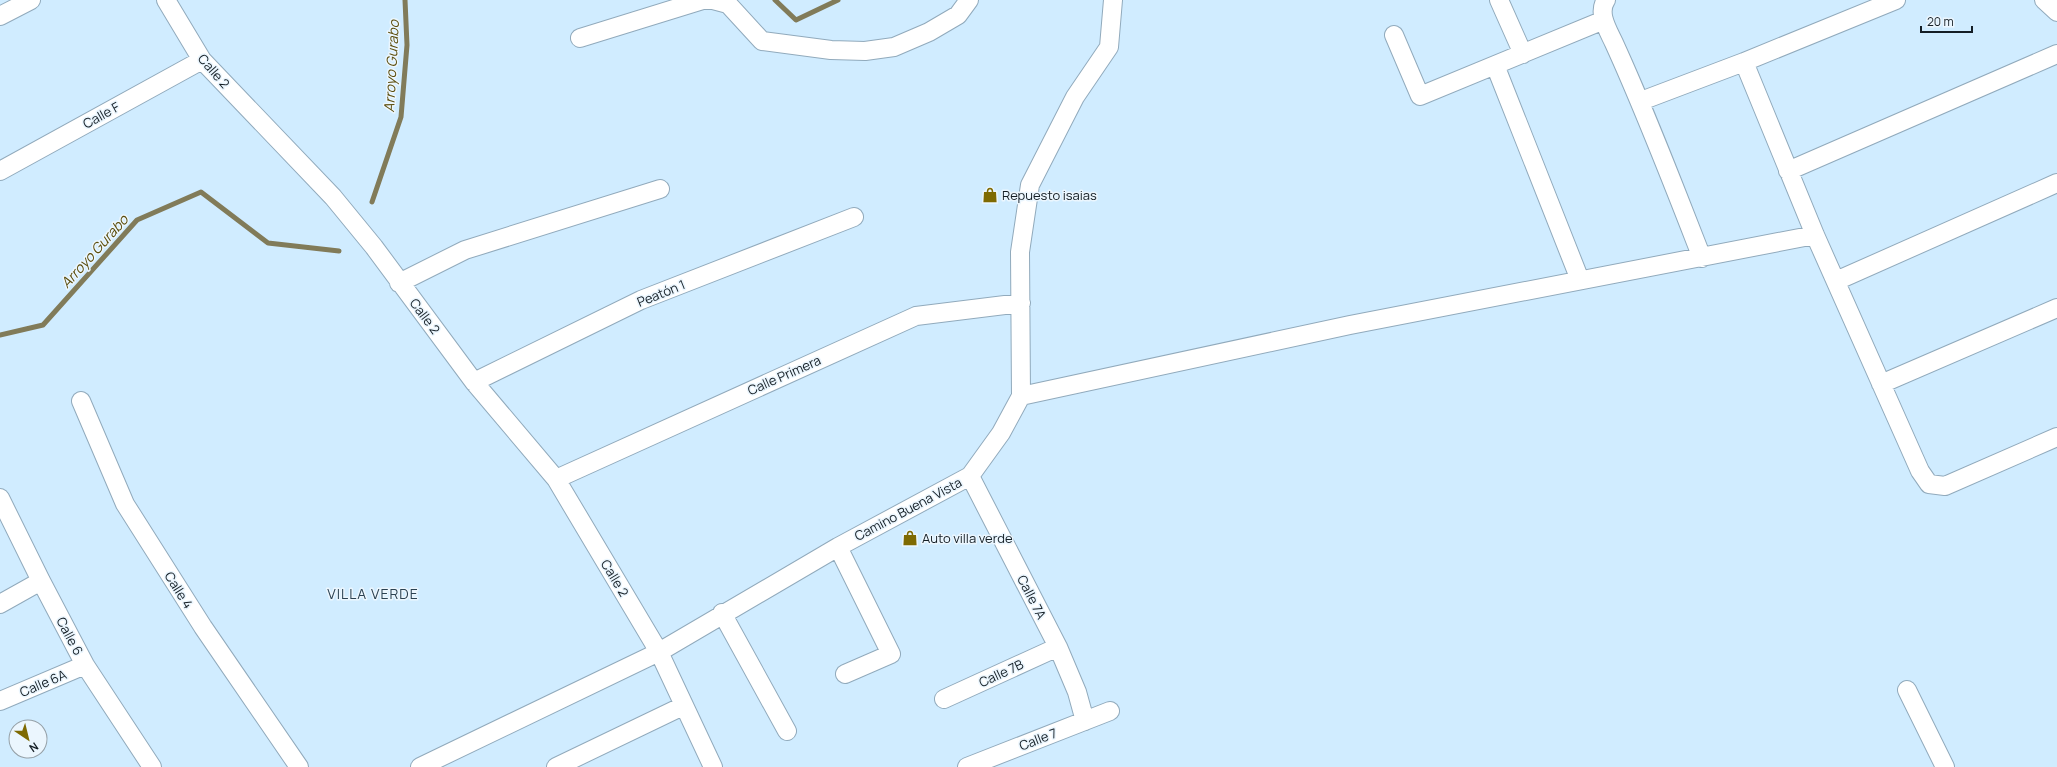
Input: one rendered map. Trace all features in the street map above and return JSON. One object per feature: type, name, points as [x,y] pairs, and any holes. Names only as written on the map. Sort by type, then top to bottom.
[{"type":"street","points":[[0,16],[31,0]]},
{"type":"street","name":"Calle 2","points":[[166,0],[202,60],[333,197],[474,382],[556,479],[658,652]]},
{"type":"street","points":[[580,38],[703,0],[713,0],[728,4],[762,41],[831,50],[865,52],[894,47],[930,32],[958,15],[969,0]]},
{"type":"street","name":"Camino Buena Vista","points":[[420,767],[658,652],[722,613],[838,547],[970,476],[1001,434],[1020,396],[1020,252],[1030,185],[1075,97],[1109,47],[1113,0]]},
{"type":"street","points":[[1499,0],[1523,54]]},
{"type":"street","points":[[1606,0],[1603,5],[1604,20],[1641,101],[1702,258]]},
{"type":"street","points":[[1641,101],[1744,62],[1896,0]]},
{"type":"street","points":[[2044,0],[2057,12]]},
{"type":"street","points":[[1394,35],[1420,96],[1604,20]]},
{"type":"street","points":[[1788,171],[2057,54]]},
{"type":"street","name":"Calle F","points":[[0,171],[202,60]]},
{"type":"street","points":[[1744,62],[1815,235],[1920,471],[1929,484],[1945,486],[2057,437]]},
{"type":"street","points":[[1495,65],[1580,280]]},
{"type":"street","points":[[1836,281],[2057,183]]},
{"type":"street","points":[[400,283],[465,250],[660,189]]},
{"type":"street","name":"Peatón 1","points":[[474,382],[641,300],[854,216]]},
{"type":"street","points":[[1020,396],[1350,325],[1815,235]]},
{"type":"street","name":"Calle Primera","points":[[556,479],[916,316],[1021,303]]},
{"type":"street","points":[[1881,384],[2057,308]]},
{"type":"street","name":"Calle 4","points":[[81,401],[125,504],[203,627],[299,767]]},
{"type":"street","name":"Calle 7A","points":[[970,476],[1058,647],[1077,692],[1085,721]]},
{"type":"street","name":"Calle 6","points":[[0,498],[85,665],[152,767]]},
{"type":"street","points":[[838,547],[891,654],[845,674]]},
{"type":"street","points":[[0,604],[41,581]]},
{"type":"street","points":[[722,613],[787,732]]},
{"type":"street","name":"Calle 7B","points":[[944,699],[1058,647]]},
{"type":"street","points":[[658,652],[713,767]]},
{"type":"street","name":"Calle 6A","points":[[0,701],[85,665]]},
{"type":"street","points":[[1907,690],[1945,767]]},
{"type":"street","points":[[556,767],[683,706]]},
{"type":"street","name":"Calle 7","points":[[967,767],[1110,711]]},
{"type":"waterway","name":"Arroyo Gurabo","points":[[372,202],[401,117],[407,45],[405,0]]},
{"type":"waterway","name":"Arroyo Gurabo","points":[[775,0],[796,20],[838,0]]},
{"type":"waterway","name":"Arroyo Gurabo","points":[[0,335],[43,325],[137,220],[201,192],[268,243],[339,251]]},
{"type":"place","name":"Repuesto isaias","points":[[990,195]]},
{"type":"place","name":"Auto villa verde","points":[[910,538]]},
{"type":"district","name":"VILLA VERDE","points":[[373,593]]}]
